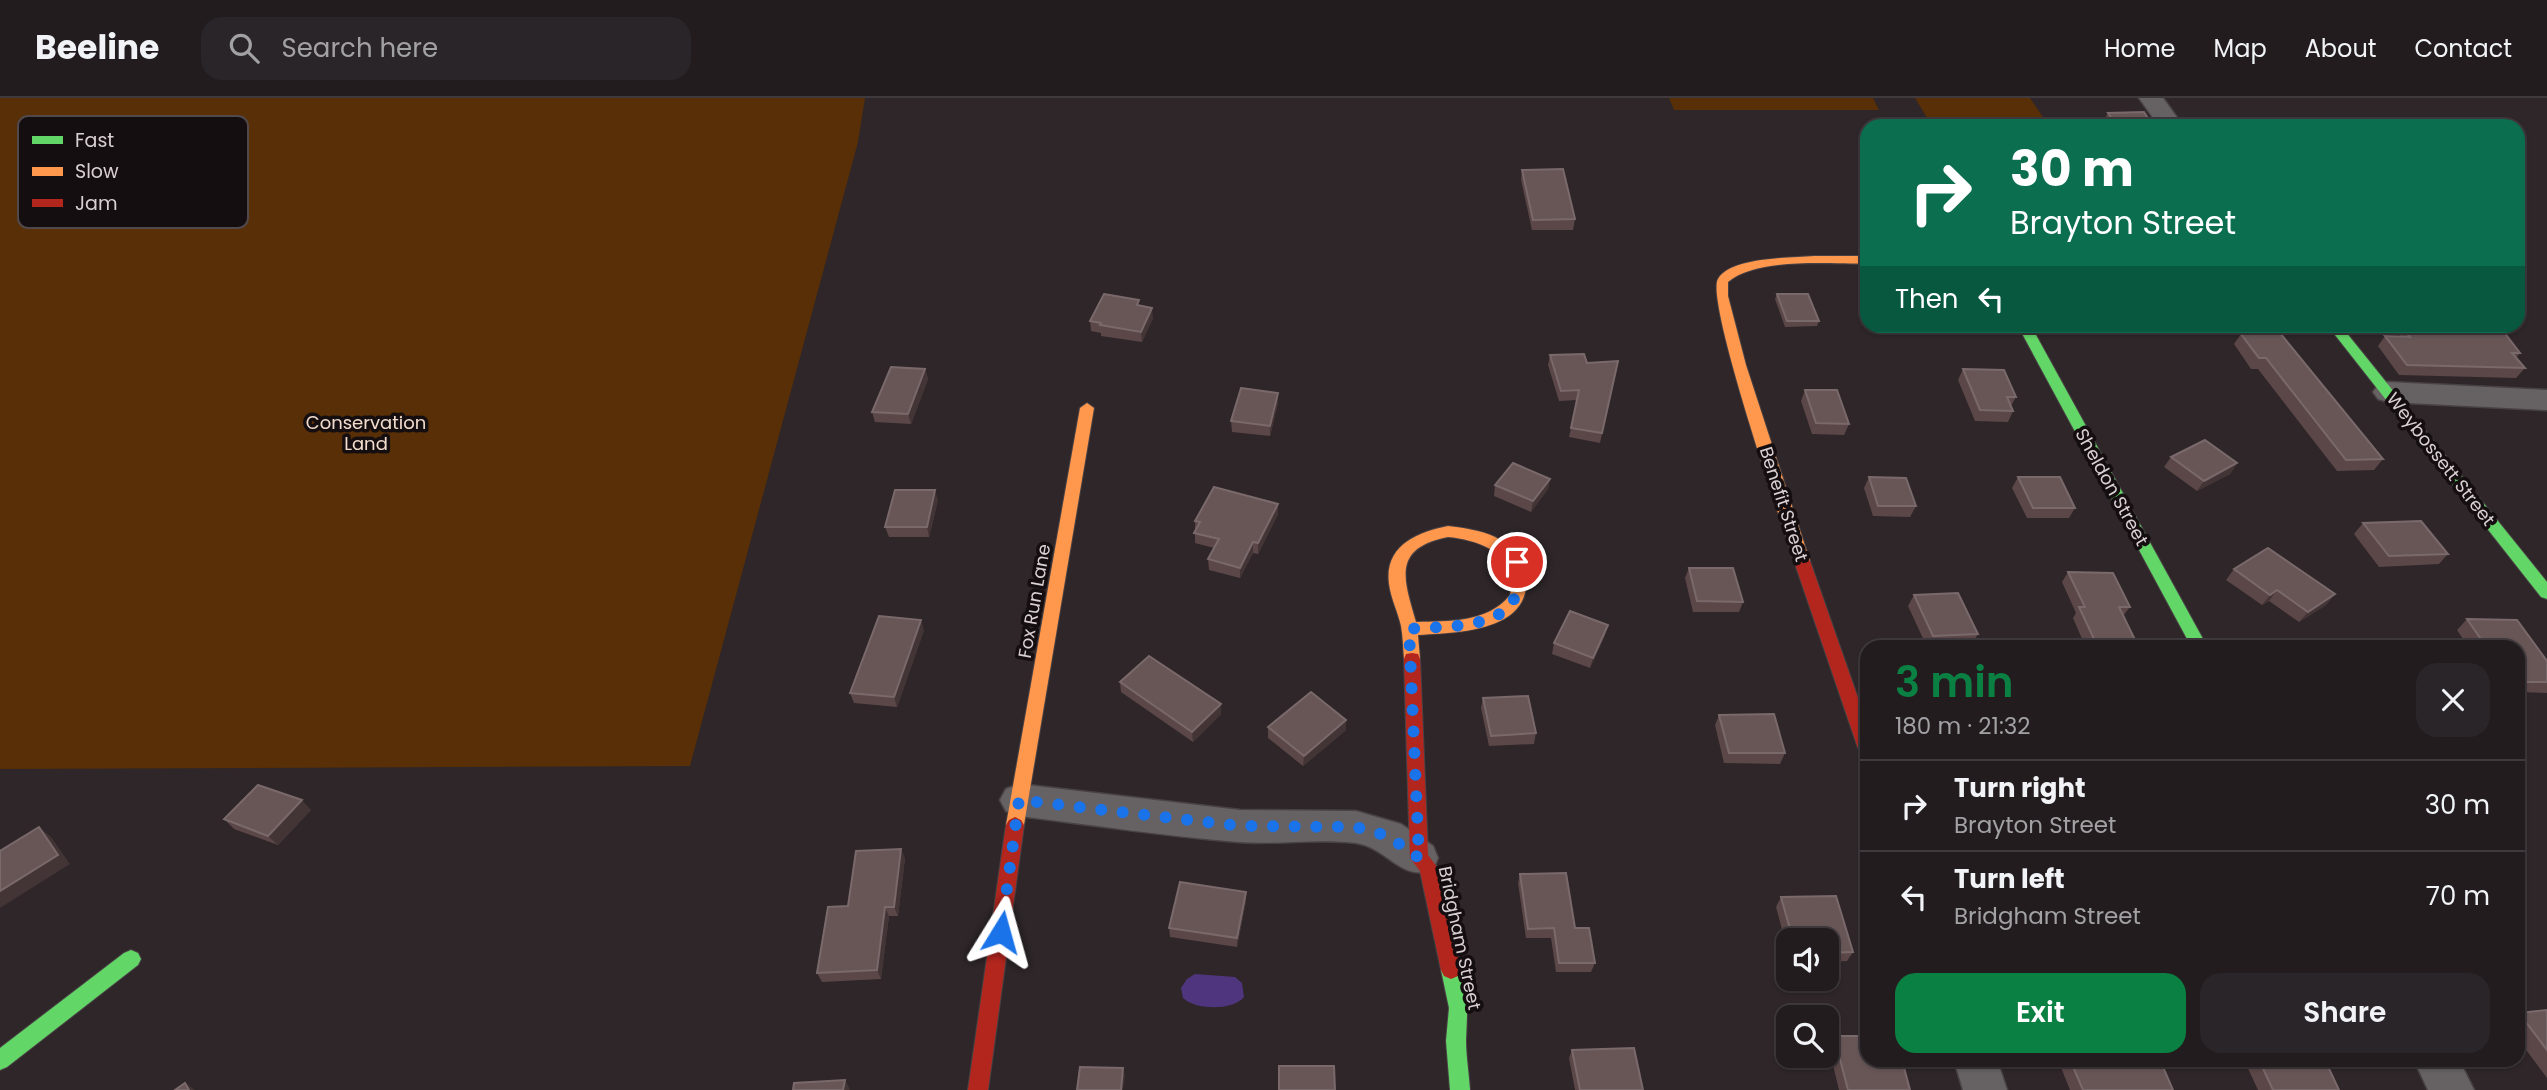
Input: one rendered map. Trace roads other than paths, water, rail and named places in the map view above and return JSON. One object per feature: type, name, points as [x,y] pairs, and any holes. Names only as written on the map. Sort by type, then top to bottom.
[{"type":"street","points":[[2151,98],[2166,119]]},
{"type":"street","name":"Benefit Street","points":[[1860,260],[1760,263],[1744,268],[1722,282],[1722,296],[1740,365],[1786,513],[1860,728]]},
{"type":"street","name":"Sheldon Street","points":[[2028,333],[2196,640]]},
{"type":"street","name":"Weybossett Street","points":[[2340,333],[2547,593]]},
{"type":"street","points":[[2388,392],[2547,400]]},
{"type":"street","name":"Fox Run Lane","points":[[978,1090],[1019,800],[1087,408]]},
{"type":"street","name":"Bridgham Street","points":[[1409,629],[1465,625],[1494,617],[1509,608],[1517,597],[1521,582],[1517,562],[1502,547],[1478,536],[1457,531],[1428,534],[1405,545],[1397,565],[1397,590],[1409,629],[1419,858],[1428,867],[1459,1008],[1456,1041],[1460,1090]]},
{"type":"street","points":[[1019,800],[1240,826],[1356,827],[1388,836],[1419,858]]},
{"type":"street","points":[[0,1060],[131,959]]},
{"type":"street","points":[[1977,1067],[1985,1090]]},
{"type":"street","points":[[2439,1067],[2452,1090]]},
{"type":"park label","name":"Conservation Land","points":[[366,432]]}]
